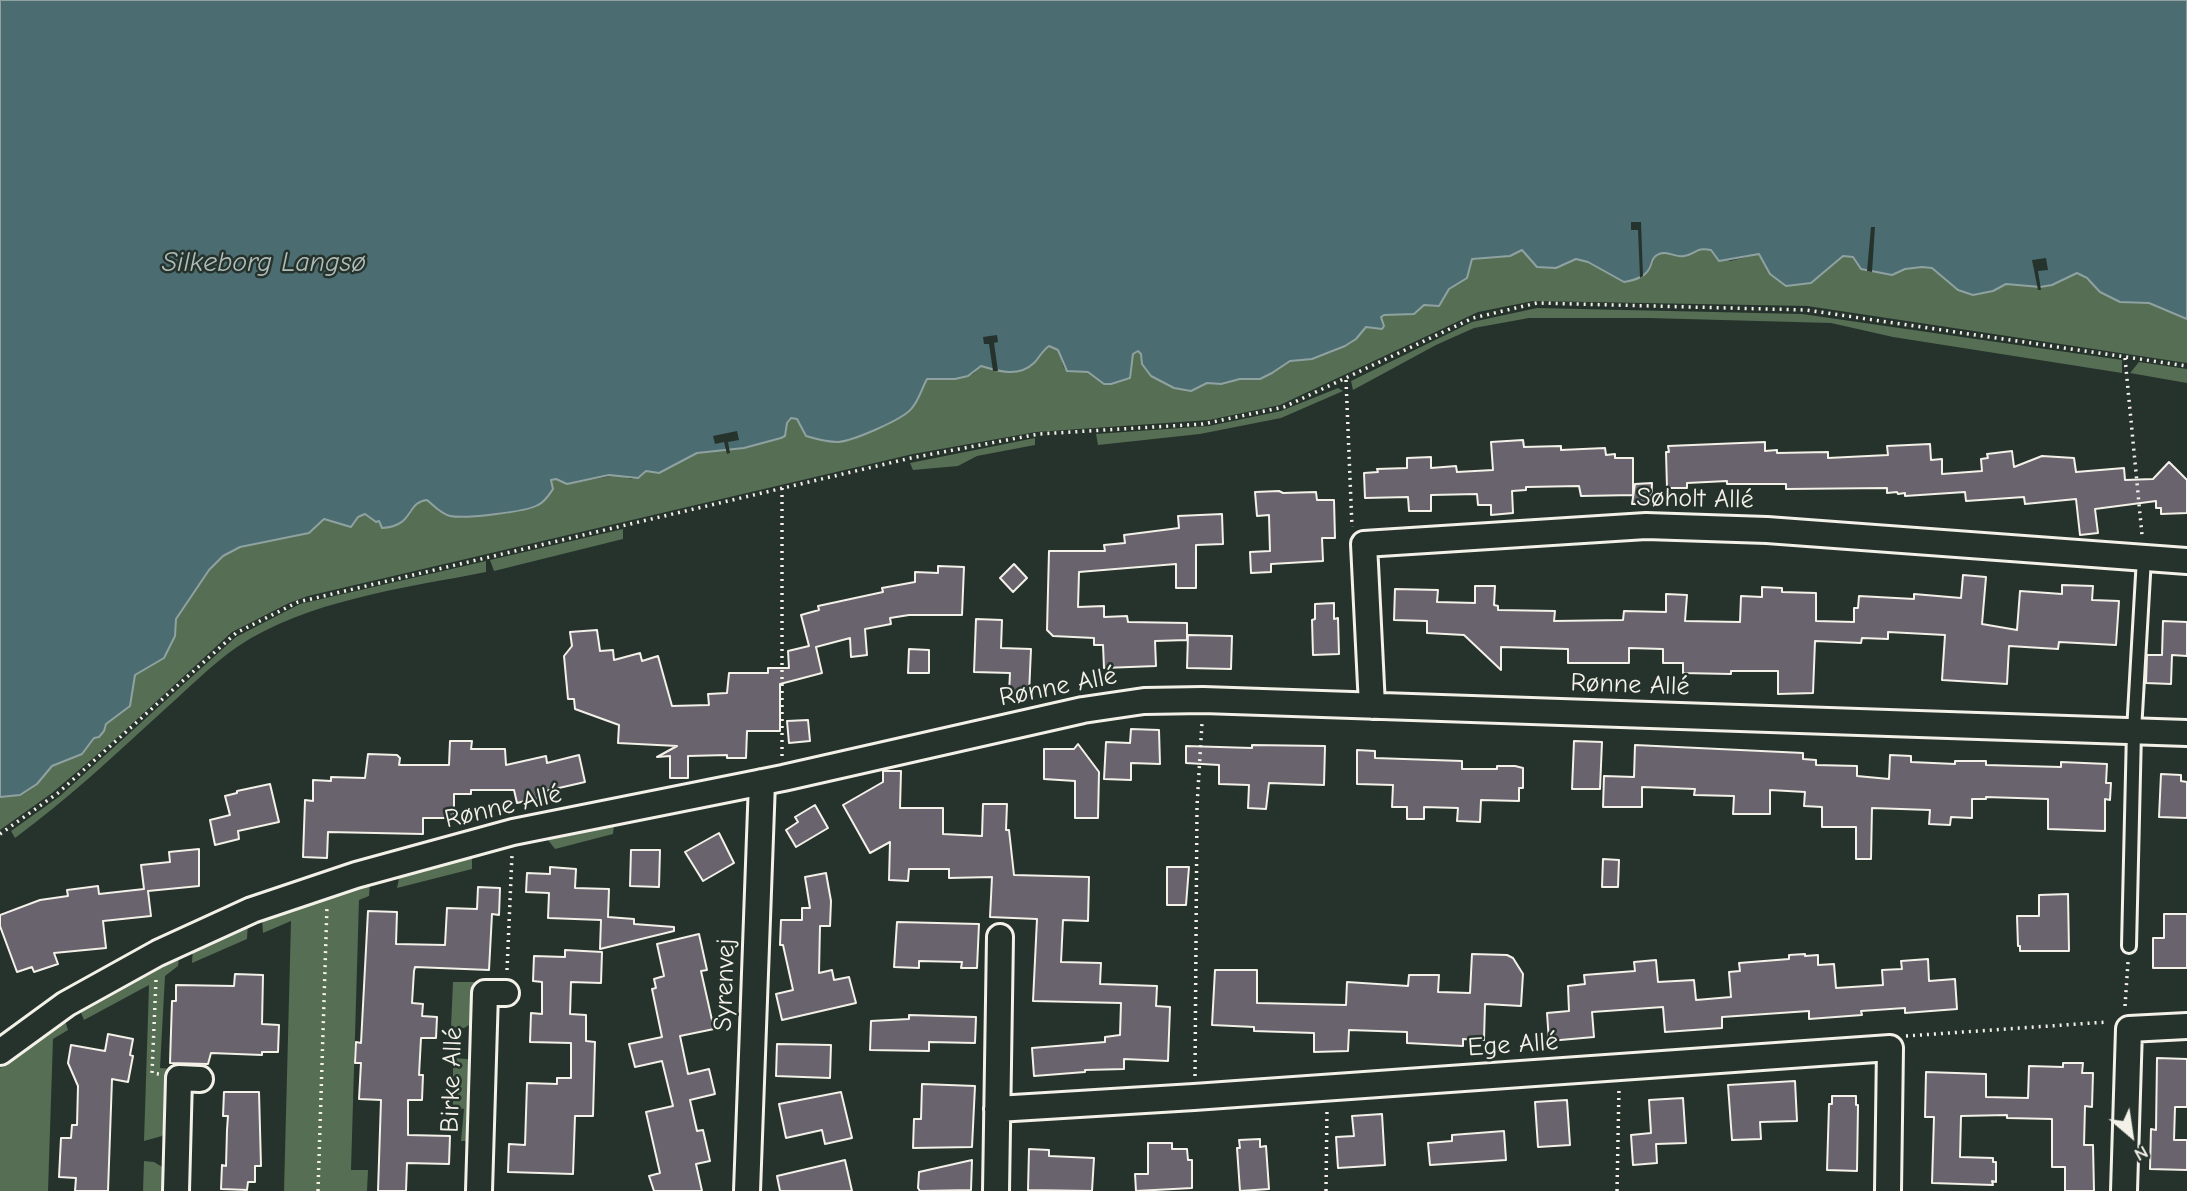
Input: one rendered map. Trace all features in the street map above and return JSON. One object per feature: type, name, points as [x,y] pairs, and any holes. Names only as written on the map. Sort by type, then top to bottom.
[{"type":"street","name":"Søholt Allé","points":[[1364,544],[1646,526],[1767,530],[2187,561]]},
{"type":"street","points":[[1364,544],[1372,706]]},
{"type":"street","name":"Rønne Allé","points":[[0,1052],[66,1004],[158,953],[252,910],[356,875],[513,832],[773,780],[1083,710],[1144,701],[1203,700],[2187,733]]},
{"type":"street","name":"Syrenvej","points":[[747,1191],[773,780]]},
{"type":"street","points":[[996,1191],[1000,937]]},
{"type":"street","name":"Birke Allé","points":[[479,1191],[485,993],[506,993]]},
{"type":"street","points":[[2124,1191],[2129,1029],[2187,1026]]},
{"type":"street","points":[[1888,1191],[1890,1048]]},
{"type":"street","name":"Ege Allé","points":[[998,1109],[1890,1048]]},
{"type":"street","points":[[176,1191],[190,1078]]},
{"type":"lane","points":[[2129,946],[2134,731],[2144,558]]},
{"type":"path","points":[[0,834],[58,793],[236,633],[298,603],[911,458],[1038,434],[1203,424],[1284,407],[1473,318],[1537,303],[1806,310],[2187,366]]},
{"type":"path","points":[[2124,357],[2144,558]]},
{"type":"path","points":[[1346,380],[1353,535],[1364,544]]},
{"type":"path","points":[[773,780],[782,488]]},
{"type":"path","points":[[1195,1097],[1197,806],[1203,700]]},
{"type":"path","points":[[506,993],[513,832]]},
{"type":"path","points":[[318,1191],[328,885]]},
{"type":"path","points":[[1890,1048],[1908,1035],[2103,1021],[2129,1029],[2125,1006],[2129,946]]},
{"type":"path","points":[[158,953],[152,1073],[190,1078]]},
{"type":"path","points":[[1618,1191],[1620,1067]]},
{"type":"path","points":[[1326,1191],[1328,1088]]},
{"type":"green space","points":[[1703,248],[1730,261],[1759,254],[1770,274],[1829,268],[1843,256],[1853,257],[1858,265],[1867,271],[1892,275],[1905,269],[1933,268],[1958,290],[1977,295],[2006,284],[2063,280],[2071,274],[2079,273],[2107,296],[2120,302],[2149,303],[2187,319],[2187,363],[1807,306],[1533,301],[1478,312],[1280,405],[1209,420],[1036,432],[913,454],[308,596],[232,632],[112,742],[52,793],[0,830],[0,797],[20,795],[37,784],[52,766],[82,754],[106,724],[130,706],[135,675],[164,657],[175,636],[176,619],[209,570],[223,556],[240,547],[309,533],[324,519],[351,527],[357,517],[365,514],[377,522],[400,522],[407,518],[417,504],[427,500],[440,511],[457,517],[524,510],[544,501],[549,493],[551,480],[574,483],[617,475],[631,479],[648,470],[659,473],[697,453],[744,448],[767,441],[786,433],[787,423],[791,418],[797,419],[806,436],[838,442],[847,440],[869,433],[901,416],[917,400],[927,379],[955,379],[973,374],[981,366],[1015,372],[1028,368],[1049,346],[1058,350],[1064,368],[1070,372],[1088,372],[1104,384],[1130,379],[1133,354],[1138,351],[1142,364],[1151,376],[1174,388],[1191,391],[1207,383],[1221,384],[1244,379],[1277,370],[1290,361],[1312,359],[1332,352],[1351,343],[1366,327],[1384,326],[1381,317],[1384,315],[1414,314],[1424,305],[1439,306],[1449,289],[1467,278],[1472,259],[1510,256],[1522,250],[1556,268],[1576,259],[1588,262],[1624,282],[1645,275],[1658,254]]},
{"type":"green space","points":[[1537,308],[1802,314],[2122,360],[2122,373],[1893,337],[1831,323],[1529,318],[1474,328],[1436,345],[1353,390],[1351,381],[1472,322]]},
{"type":"green space","points":[[2139,362],[2187,369],[2187,383],[2130,373]]},
{"type":"green space","points":[[1338,388],[1343,391],[1281,418],[1200,434],[1098,445],[1096,434],[1209,426],[1281,411]]},
{"type":"green space","points":[[1035,438],[1035,445],[977,456],[958,466],[913,470],[910,463]]},
{"type":"green space","points":[[623,529],[623,539],[494,571],[490,560]]},
{"type":"green space","points":[[486,561],[486,572],[357,598],[294,618],[264,631],[237,647],[209,669],[110,760],[15,838],[11,831],[60,796],[236,637],[300,604]]},
{"type":"green space","points":[[614,824],[613,834],[555,849],[548,840]]},
{"type":"green space","points":[[472,857],[472,869],[397,888],[400,874]]},
{"type":"green space","points":[[370,882],[369,896],[359,900],[351,1170],[368,1170],[367,1191],[284,1191],[291,921],[263,933],[262,918]]},
{"type":"green space","points":[[248,921],[247,939],[192,963],[193,946]]},
{"type":"green space","points":[[174,955],[179,958],[178,966],[165,976],[160,1068],[172,1069],[168,1126],[162,1136],[144,1141],[149,985],[84,1020],[79,1008]]},
{"type":"green space","points":[[453,982],[474,982],[474,1016],[471,1024],[464,1028],[451,1027]]},
{"type":"green space","points":[[64,1017],[68,1030],[53,1039],[48,1191],[0,1191],[0,1068]]},
{"type":"green space","points":[[453,1058],[467,1059],[473,1064],[471,1141],[461,1141],[464,1109],[453,1107]]},
{"type":"green space","points":[[144,1161],[154,1162],[164,1168],[167,1191],[143,1191]]},
{"type":"water","name":"Silkeborg Langsø","points":[[0,0],[2187,0],[2187,319],[2149,303],[2120,302],[2100,292],[2087,278],[2077,273],[2052,285],[2040,287],[2006,284],[1993,291],[1973,295],[1958,290],[1932,268],[1905,269],[1892,275],[1861,269],[1853,257],[1843,256],[1811,283],[1786,286],[1770,274],[1759,254],[1719,261],[1711,250],[1702,249],[1684,256],[1660,253],[1653,258],[1644,275],[1624,282],[1588,262],[1576,259],[1556,268],[1537,267],[1522,250],[1510,256],[1472,259],[1467,278],[1449,289],[1439,306],[1424,305],[1414,314],[1384,315],[1381,317],[1384,326],[1382,329],[1366,327],[1356,339],[1345,346],[1312,359],[1290,361],[1260,379],[1207,383],[1191,391],[1174,388],[1151,376],[1142,364],[1138,351],[1133,354],[1130,378],[1104,384],[1088,372],[1067,371],[1058,350],[1049,346],[1028,368],[1015,372],[981,366],[968,376],[927,379],[917,401],[907,413],[878,429],[845,441],[806,436],[797,419],[791,418],[787,423],[785,436],[781,438],[744,448],[697,453],[659,473],[646,471],[638,478],[609,475],[567,484],[556,479],[551,480],[553,489],[545,500],[531,508],[457,517],[441,512],[427,500],[416,505],[405,519],[393,526],[382,528],[379,521],[376,522],[365,514],[358,517],[351,527],[324,519],[309,533],[240,547],[223,556],[209,570],[176,619],[175,636],[164,658],[135,675],[130,706],[106,724],[104,731],[94,738],[82,754],[52,766],[37,784],[20,795],[0,797]]},
{"type":"pier","points":[[1631,222],[1641,222],[1643,276],[1640,278],[1638,230],[1631,230]]},
{"type":"pier","points":[[1871,227],[1875,227],[1872,272],[1867,271]]},
{"type":"pier","points":[[2046,258],[2048,270],[2038,271],[2041,290],[2038,290],[2032,260]]},
{"type":"pier","points":[[997,335],[998,342],[994,343],[998,371],[993,371],[989,344],[984,344],[983,337]]},
{"type":"pier","points":[[737,431],[739,440],[728,442],[730,453],[727,454],[724,442],[715,444],[713,436]]},
{"type":"building","points":[[1523,440],[1524,447],[1561,446],[1561,450],[1605,448],[1606,455],[1633,458],[1633,495],[1581,496],[1579,486],[1526,487],[1526,490],[1512,491],[1513,513],[1491,515],[1491,505],[1478,505],[1477,494],[1431,495],[1431,511],[1409,511],[1408,497],[1365,498],[1364,473],[1378,472],[1377,469],[1407,468],[1407,458],[1431,457],[1431,468],[1456,466],[1457,472],[1493,470],[1491,442]]},
{"type":"building","points":[[1765,442],[1765,451],[1828,452],[1828,458],[1888,455],[1887,446],[1930,444],[1931,460],[1942,459],[1942,474],[1982,471],[1981,459],[1988,458],[1987,454],[2012,451],[2014,467],[2042,456],[2074,458],[2076,472],[2124,468],[2125,480],[2153,479],[2169,462],[2187,480],[2187,513],[2161,514],[2161,508],[2156,508],[2156,501],[2095,509],[2098,533],[2080,535],[2076,499],[2025,504],[2024,497],[1966,501],[1965,492],[1905,496],[1905,493],[1887,493],[1887,488],[1786,489],[1786,484],[1727,484],[1727,481],[1687,483],[1687,488],[1667,488],[1668,446]]},
{"type":"building","points":[[1652,483],[1651,504],[1632,504],[1635,484]]},
{"type":"building","points":[[1255,492],[1316,492],[1317,500],[1334,500],[1335,538],[1322,538],[1323,561],[1271,564],[1271,572],[1251,573],[1250,552],[1270,551],[1269,515],[1257,516]]},
{"type":"building","points":[[1222,514],[1223,544],[1196,545],[1196,588],[1176,588],[1176,564],[1079,572],[1078,607],[1104,606],[1104,617],[1127,616],[1128,622],[1187,623],[1187,640],[1155,641],[1156,666],[1104,668],[1103,645],[1094,645],[1094,638],[1053,636],[1047,630],[1049,551],[1105,551],[1104,545],[1125,543],[1124,535],[1179,528],[1178,516]]},
{"type":"building","points":[[1014,564],[1027,578],[1013,592],[1000,578]]},
{"type":"building","points":[[938,566],[964,567],[962,615],[909,615],[890,618],[891,624],[865,629],[867,655],[851,657],[850,638],[816,647],[822,673],[780,684],[780,731],[747,731],[746,758],[727,758],[727,755],[688,756],[688,778],[670,778],[670,756],[657,757],[677,746],[618,743],[619,725],[575,709],[574,699],[568,699],[564,656],[572,646],[570,632],[597,630],[600,651],[613,650],[614,660],[640,653],[642,661],[658,656],[672,706],[709,705],[708,694],[727,693],[729,673],[768,673],[768,668],[789,668],[788,651],[809,646],[801,615],[819,610],[818,606],[883,592],[882,588],[915,582],[915,572],[938,573]]},
{"type":"building","points":[[1963,575],[1986,577],[1982,624],[2017,630],[2020,591],[2062,594],[2062,585],[2093,586],[2092,600],[2119,601],[2116,645],[2059,642],[2058,649],[2009,646],[2007,684],[1942,680],[1945,635],[1888,632],[1888,639],[1862,638],[1861,643],[1815,641],[1813,693],[1778,694],[1778,671],[1683,673],[1683,663],[1663,663],[1663,649],[1629,648],[1629,663],[1568,663],[1568,649],[1501,647],[1501,670],[1464,635],[1427,633],[1427,621],[1394,620],[1395,589],[1438,590],[1437,602],[1475,603],[1475,586],[1495,586],[1494,605],[1498,606],[1498,610],[1555,611],[1554,621],[1623,620],[1624,611],[1666,612],[1666,594],[1687,595],[1685,621],[1740,622],[1741,596],[1762,597],[1762,587],[1782,588],[1782,592],[1816,593],[1816,621],[1854,622],[1854,608],[1858,608],[1859,596],[1914,599],[1914,594],[1961,598]]},
{"type":"building","points":[[1334,603],[1334,619],[1338,618],[1339,654],[1313,655],[1312,620],[1315,619],[1315,604]]},
{"type":"building","points":[[976,619],[1002,620],[1001,648],[1031,649],[1029,694],[1009,693],[1010,673],[974,672]]},
{"type":"building","points":[[2163,621],[2187,622],[2187,656],[2172,655],[2171,684],[2146,683],[2147,655],[2162,655]]},
{"type":"building","points":[[1188,635],[1232,636],[1231,669],[1187,668]]},
{"type":"building","points":[[909,649],[929,650],[929,673],[908,673]]},
{"type":"building","points":[[808,720],[810,741],[789,743],[787,721]]},
{"type":"building","points":[[1131,729],[1159,730],[1160,764],[1131,763],[1131,780],[1104,779],[1106,742],[1130,743]]},
{"type":"building","points":[[450,741],[472,741],[471,749],[505,749],[506,765],[546,756],[547,763],[579,755],[585,782],[537,793],[538,798],[517,803],[514,790],[471,790],[471,794],[454,794],[454,818],[423,818],[423,834],[328,832],[327,858],[303,857],[305,800],[313,801],[313,780],[331,781],[331,777],[365,778],[368,754],[397,755],[400,758],[399,765],[449,765]]},
{"type":"building","points":[[1574,741],[1602,742],[1600,789],[1572,789]]},
{"type":"building","points":[[1078,744],[1099,772],[1098,818],[1075,818],[1075,781],[1044,779],[1044,749],[1074,749]]},
{"type":"building","points":[[1252,745],[1325,746],[1324,785],[1269,783],[1266,809],[1248,808],[1249,785],[1219,784],[1219,765],[1186,763],[1186,746],[1252,748]]},
{"type":"building","points":[[1635,745],[1803,753],[1803,759],[1816,760],[1816,765],[1857,766],[1857,776],[1889,779],[1890,755],[1911,756],[1911,762],[1955,764],[1955,761],[1986,761],[1986,765],[2061,767],[2061,762],[2107,764],[2106,783],[2111,783],[2110,800],[2105,799],[2105,831],[2048,829],[2048,799],[1972,799],[1972,818],[1951,817],[1950,825],[1929,824],[1930,810],[1872,808],[1871,859],[1856,859],[1856,827],[1822,827],[1822,807],[1804,806],[1805,792],[1770,790],[1770,814],[1733,814],[1734,796],[1694,795],[1695,789],[1642,787],[1642,807],[1603,807],[1604,776],[1634,777]]},
{"type":"building","points":[[1357,750],[1375,751],[1375,758],[1462,761],[1462,769],[1515,766],[1523,768],[1523,788],[1519,788],[1519,801],[1481,800],[1480,822],[1457,821],[1458,808],[1424,807],[1424,819],[1407,819],[1407,807],[1392,807],[1393,785],[1357,784]]},
{"type":"building","points":[[883,771],[901,771],[900,808],[943,808],[943,834],[982,836],[983,804],[1007,804],[1006,830],[1009,830],[1014,875],[1089,877],[1088,921],[1063,920],[1061,962],[1101,963],[1100,984],[1157,986],[1156,1006],[1170,1007],[1168,1061],[1124,1059],[1124,1069],[1034,1076],[1032,1048],[1105,1042],[1105,1037],[1120,1035],[1121,1003],[1033,1001],[1037,919],[990,917],[992,877],[949,878],[949,869],[909,869],[908,881],[889,880],[890,842],[870,853],[843,805],[883,782]]},
{"type":"building","points":[[2161,774],[2181,775],[2181,781],[2187,782],[2187,818],[2159,817]]},
{"type":"building","points":[[270,784],[279,822],[238,831],[239,839],[215,845],[210,820],[230,815],[225,796]]},
{"type":"building","points":[[815,805],[828,828],[796,847],[786,830],[798,822],[795,817]]},
{"type":"building","points":[[719,833],[734,863],[703,881],[685,852]]},
{"type":"building","points":[[199,849],[199,886],[148,891],[151,916],[103,921],[106,948],[54,953],[58,964],[34,972],[32,967],[17,972],[0,926],[0,915],[40,900],[68,896],[67,890],[98,886],[99,894],[144,889],[141,865],[170,862],[169,852]]},
{"type":"building","points":[[631,850],[660,850],[659,887],[630,886]]},
{"type":"building","points":[[1603,859],[1619,860],[1618,887],[1602,887]]},
{"type":"building","points":[[550,867],[576,869],[575,888],[609,889],[608,917],[634,919],[634,924],[674,927],[674,931],[600,949],[601,920],[548,918],[549,893],[526,892],[527,873],[550,874]]},
{"type":"building","points":[[1167,867],[1189,867],[1186,905],[1167,905]]},
{"type":"building","points":[[826,873],[831,901],[830,926],[820,926],[819,973],[832,970],[834,980],[849,977],[856,1003],[782,1020],[776,994],[793,990],[783,945],[780,945],[781,920],[802,920],[802,908],[810,908],[805,877]]},
{"type":"building","points":[[478,887],[500,888],[499,915],[492,914],[489,970],[415,967],[414,971],[412,1003],[423,1004],[422,1016],[437,1017],[436,1038],[421,1038],[419,1075],[423,1075],[422,1100],[408,1100],[408,1135],[450,1136],[449,1164],[407,1163],[406,1191],[378,1191],[381,1100],[359,1099],[361,1063],[355,1063],[356,1042],[361,1043],[368,911],[397,912],[396,944],[445,945],[447,908],[477,909]]},
{"type":"building","points":[[2068,894],[2069,951],[2020,951],[2017,916],[2039,916],[2039,895]]},
{"type":"building","points":[[2164,914],[2187,914],[2187,968],[2153,968],[2153,938],[2164,938]]},
{"type":"building","points":[[897,922],[979,924],[977,968],[961,968],[962,962],[919,961],[919,968],[894,967]]},
{"type":"building","points":[[699,934],[707,970],[701,971],[714,1029],[680,1036],[688,1074],[709,1069],[715,1094],[690,1100],[697,1131],[703,1130],[710,1161],[696,1164],[702,1191],[654,1191],[649,1176],[660,1173],[646,1112],[673,1106],[662,1061],[635,1067],[629,1044],[662,1037],[652,989],[656,988],[654,979],[664,976],[657,944]]},
{"type":"building","points":[[565,950],[602,952],[601,983],[571,982],[570,1014],[586,1015],[586,1041],[595,1042],[593,1116],[575,1116],[573,1174],[508,1172],[509,1144],[525,1145],[527,1083],[557,1084],[557,1078],[571,1078],[571,1043],[530,1042],[531,1013],[542,1014],[542,982],[533,981],[534,956],[565,957]]},
{"type":"building","points":[[1472,954],[1507,955],[1513,958],[1523,974],[1521,1006],[1485,1004],[1484,1040],[1463,1039],[1463,1046],[1407,1043],[1407,1032],[1349,1030],[1348,1051],[1314,1052],[1314,1033],[1254,1031],[1254,1027],[1212,1025],[1215,970],[1257,970],[1257,1003],[1346,1005],[1347,982],[1408,986],[1409,975],[1439,975],[1438,992],[1470,993]]},
{"type":"building","points":[[1789,955],[1818,955],[1818,965],[1834,964],[1836,988],[1883,985],[1882,970],[1902,969],[1901,961],[1928,959],[1929,981],[1955,979],[1957,1009],[1905,1013],[1905,1008],[1809,1019],[1809,1011],[1722,1017],[1722,1028],[1665,1032],[1663,1007],[1592,1012],[1594,1037],[1549,1041],[1547,1013],[1569,1011],[1568,986],[1585,984],[1584,975],[1635,971],[1634,962],[1656,960],[1658,982],[1694,980],[1696,1000],[1731,997],[1729,972],[1740,971],[1739,963],[1789,959]]},
{"type":"building","points":[[235,974],[263,975],[262,1024],[279,1025],[278,1052],[262,1052],[262,1055],[211,1053],[208,1064],[170,1063],[172,1001],[176,1001],[176,985],[234,986]]},
{"type":"building","points":[[909,1015],[976,1017],[975,1043],[929,1042],[929,1051],[870,1050],[871,1021],[909,1019]]},
{"type":"building","points":[[108,1034],[133,1039],[130,1055],[133,1056],[128,1082],[112,1079],[108,1191],[75,1191],[76,1178],[59,1177],[61,1138],[71,1138],[72,1125],[77,1125],[78,1086],[68,1063],[71,1045],[105,1051]]},
{"type":"building","points":[[777,1044],[831,1045],[830,1078],[776,1076]]},
{"type":"building","points":[[2157,1058],[2187,1059],[2187,1107],[2175,1107],[2174,1140],[2187,1140],[2187,1170],[2150,1169],[2151,1129],[2156,1130]]},
{"type":"building","points":[[2063,1063],[2083,1063],[2082,1073],[2093,1073],[2092,1107],[2085,1106],[2084,1145],[2093,1145],[2094,1191],[2065,1191],[2065,1167],[2052,1167],[2052,1119],[2007,1118],[2007,1115],[1961,1116],[1960,1157],[1993,1158],[1993,1162],[1996,1162],[1996,1182],[1992,1181],[1993,1185],[1932,1183],[1934,1117],[1925,1117],[1926,1072],[1986,1074],[1986,1097],[2028,1098],[2029,1066],[2063,1067]]},
{"type":"building","points":[[1795,1081],[1797,1121],[1760,1122],[1761,1139],[1732,1140],[1728,1085]]},
{"type":"building","points":[[922,1084],[975,1086],[972,1147],[913,1148],[914,1119],[921,1119]]},
{"type":"building","points":[[224,1092],[259,1092],[261,1166],[255,1166],[255,1182],[248,1182],[247,1190],[221,1189],[222,1165],[226,1166],[228,1116],[223,1116]]},
{"type":"building","points":[[841,1092],[852,1138],[825,1144],[822,1130],[786,1138],[779,1104]]},
{"type":"building","points":[[1832,1096],[1856,1096],[1857,1171],[1827,1170],[1829,1104],[1832,1104]]},
{"type":"building","points":[[1683,1098],[1686,1143],[1656,1144],[1657,1163],[1633,1165],[1631,1135],[1651,1133],[1649,1100]]},
{"type":"building","points":[[1567,1100],[1570,1145],[1538,1147],[1535,1102]]},
{"type":"building","points":[[1382,1114],[1385,1165],[1338,1168],[1336,1137],[1354,1136],[1352,1116]]},
{"type":"building","points":[[1504,1131],[1506,1160],[1430,1165],[1428,1143],[1452,1141],[1452,1135]]},
{"type":"building","points":[[1260,1139],[1260,1147],[1266,1146],[1269,1189],[1240,1191],[1237,1148],[1240,1148],[1239,1140]]},
{"type":"building","points":[[1148,1143],[1172,1143],[1172,1149],[1187,1149],[1188,1160],[1192,1160],[1192,1188],[1136,1191],[1135,1174],[1148,1174]]},
{"type":"building","points":[[1029,1149],[1049,1150],[1049,1156],[1094,1158],[1092,1191],[1028,1190]]},
{"type":"building","points":[[845,1160],[852,1191],[780,1191],[777,1176]]},
{"type":"building","points":[[972,1160],[971,1190],[920,1191],[918,1188],[919,1172]]}]
